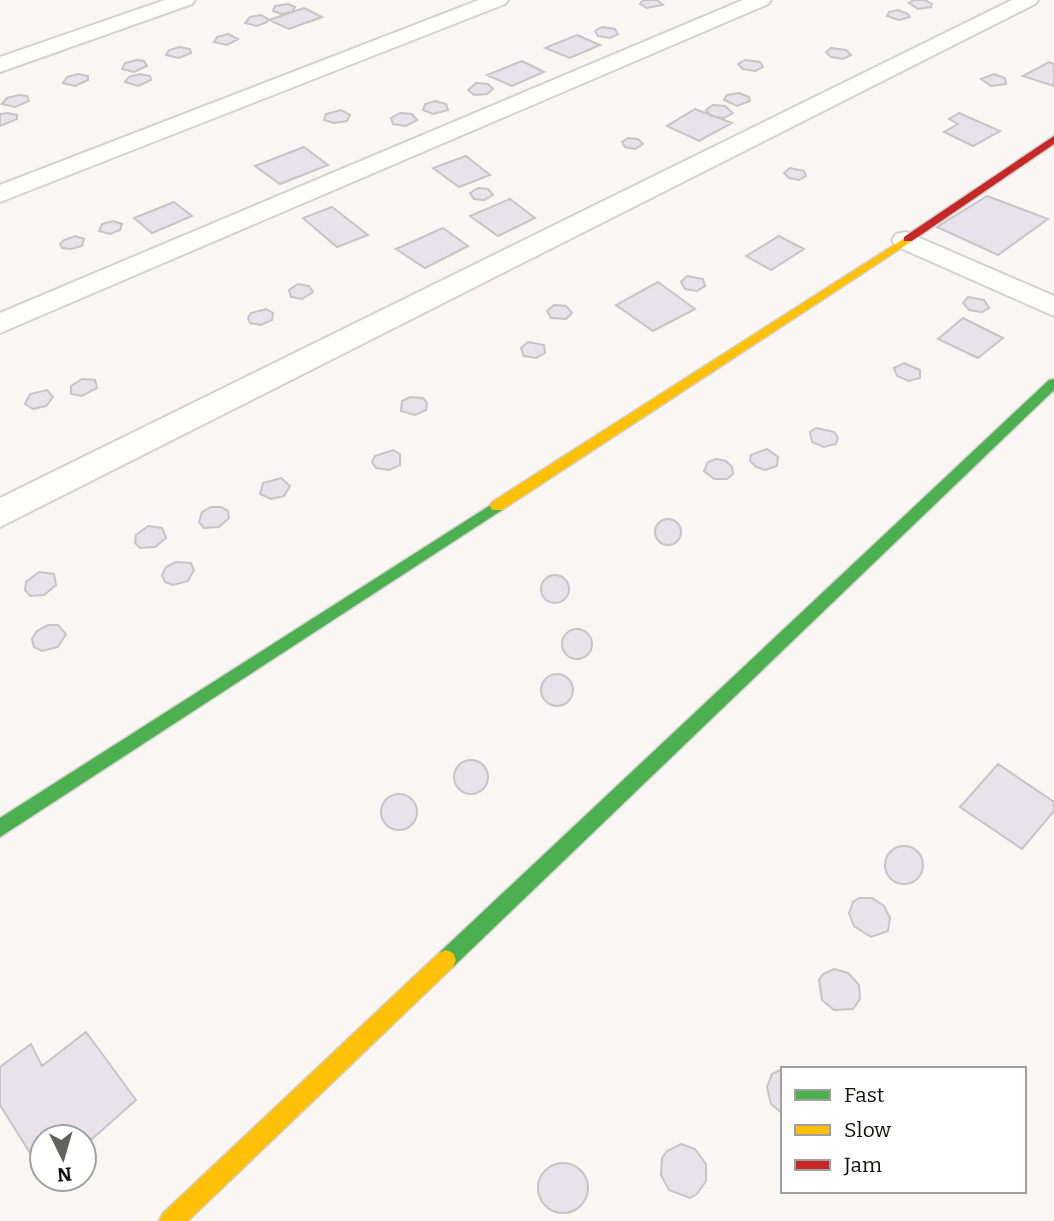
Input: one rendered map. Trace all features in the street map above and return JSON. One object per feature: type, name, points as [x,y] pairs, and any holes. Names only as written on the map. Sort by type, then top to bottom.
[{"type":"street","points":[[0,65],[185,0]]},
{"type":"street","points":[[0,194],[498,0]]},
{"type":"street","points":[[0,324],[761,0]]},
{"type":"street","points":[[0,514],[1028,0]]},
{"type":"street","points":[[0,828],[906,240],[1054,139]]},
{"type":"street","points":[[906,240],[1054,307]]},
{"type":"street","points":[[172,1221],[1054,383]]},
{"type":"building","points":[[643,0],[657,0],[663,5],[647,8],[640,4]]},
{"type":"building","points":[[914,0],[925,0],[932,4],[931,7],[918,9],[909,3]]},
{"type":"building","points":[[288,4],[295,7],[292,12],[281,14],[273,11],[275,6]]},
{"type":"building","points":[[304,8],[322,17],[289,29],[269,20]]},
{"type":"building","points":[[898,10],[910,17],[899,20],[887,16],[889,12]]},
{"type":"building","points":[[261,15],[268,19],[267,22],[257,26],[245,23],[250,17]]},
{"type":"building","points":[[602,27],[615,29],[618,34],[610,38],[598,36],[595,31]]},
{"type":"building","points":[[228,34],[238,39],[227,45],[214,42],[217,37]]},
{"type":"building","points":[[577,35],[600,45],[570,58],[545,48]]},
{"type":"building","points":[[180,47],[190,49],[191,53],[179,58],[166,55],[169,50]]},
{"type":"building","points":[[831,48],[846,50],[851,55],[843,59],[831,57],[826,52]]},
{"type":"building","points":[[745,60],[760,62],[763,67],[755,71],[743,69],[738,64]]},
{"type":"building","points":[[144,61],[147,66],[134,72],[122,69],[125,63]]},
{"type":"building","points":[[522,61],[544,72],[512,86],[487,75]]},
{"type":"building","points":[[1049,62],[1054,64],[1054,86],[1023,76]]},
{"type":"building","points":[[78,74],[88,76],[88,80],[75,86],[63,83],[67,77]]},
{"type":"building","points":[[140,74],[150,76],[151,80],[138,86],[125,82],[129,77]]},
{"type":"building","points":[[994,74],[1005,78],[1006,84],[991,86],[981,79]]},
{"type":"building","points":[[476,83],[488,84],[493,89],[487,94],[474,95],[468,90]]},
{"type":"building","points":[[739,93],[749,97],[750,101],[737,106],[724,100],[727,95]]},
{"type":"building","points":[[27,96],[29,101],[15,107],[2,104],[7,98]]},
{"type":"building","points":[[435,101],[446,104],[448,110],[433,114],[423,110],[425,104]]},
{"type":"building","points":[[713,105],[725,106],[733,113],[724,118],[711,116],[706,110]]},
{"type":"building","points":[[695,109],[732,123],[699,141],[667,126]]},
{"type":"building","points":[[341,110],[350,115],[347,121],[334,123],[324,120],[326,114]]},
{"type":"building","points":[[400,113],[412,114],[417,120],[406,126],[393,124],[391,118]]},
{"type":"building","points":[[959,113],[1000,131],[973,146],[944,132],[958,124],[949,119]]},
{"type":"building","points":[[0,114],[17,115],[17,119],[0,126]]},
{"type":"building","points":[[628,138],[638,139],[643,144],[635,149],[625,147],[622,142]]},
{"type":"building","points":[[304,147],[328,165],[280,184],[255,166]]},
{"type":"building","points":[[466,156],[490,175],[459,187],[433,168]]},
{"type":"building","points":[[790,168],[804,171],[806,176],[799,180],[789,178],[784,173]]},
{"type":"building","points":[[478,188],[488,189],[493,195],[484,200],[474,199],[470,193]]},
{"type":"building","points":[[987,196],[1048,219],[998,255],[937,227]]},
{"type":"building","points":[[510,199],[535,218],[498,236],[470,216]]},
{"type":"building","points":[[174,202],[192,216],[152,233],[134,218]]},
{"type":"building","points":[[332,207],[368,235],[337,247],[303,218]]},
{"type":"building","points":[[113,221],[122,224],[120,230],[110,234],[99,231],[102,224]]},
{"type":"building","points":[[443,228],[468,246],[425,268],[396,249]]},
{"type":"building","points":[[75,236],[84,239],[82,246],[62,248],[60,244],[64,240]]},
{"type":"building","points":[[779,236],[804,249],[771,270],[746,256]]},
{"type":"building","points":[[687,276],[703,279],[705,286],[697,291],[685,289],[681,282]]},
{"type":"building","points":[[658,282],[695,309],[653,331],[616,305]]},
{"type":"building","points":[[298,284],[309,286],[313,292],[302,299],[291,297],[289,290]]},
{"type":"building","points":[[968,297],[984,300],[989,308],[982,312],[969,310],[963,303]]},
{"type":"building","points":[[554,305],[566,306],[572,313],[566,319],[551,318],[547,311]]},
{"type":"building","points":[[266,309],[273,313],[272,320],[261,325],[250,323],[248,318],[251,313]]},
{"type":"building","points":[[963,318],[1003,338],[978,358],[938,339]]},
{"type":"building","points":[[528,342],[544,345],[545,353],[536,358],[524,356],[521,348]]},
{"type":"building","points":[[904,363],[920,370],[920,378],[909,381],[897,376],[894,368]]},
{"type":"building","points":[[82,379],[95,380],[97,388],[82,396],[71,394],[71,386]]},
{"type":"building","points":[[47,390],[53,397],[46,406],[33,409],[25,404],[30,394]]},
{"type":"building","points":[[410,397],[423,398],[427,403],[426,410],[415,415],[401,411],[402,401]]},
{"type":"building","points":[[816,428],[834,432],[838,438],[836,444],[824,447],[812,442],[810,432]]},
{"type":"building","points":[[767,449],[778,457],[777,466],[765,470],[756,467],[750,461],[751,455]]},
{"type":"building","points":[[393,450],[400,454],[400,465],[389,470],[376,468],[372,462],[375,456]]},
{"type":"building","points":[[716,459],[726,461],[732,467],[733,474],[727,479],[714,479],[704,471],[708,462]]},
{"type":"building","points":[[281,478],[290,486],[284,496],[271,499],[260,494],[263,483]]},
{"type":"building","points":[[211,507],[221,507],[228,511],[229,518],[219,527],[204,528],[199,522],[202,512]]},
{"type":"building","points":[[668,519],[677,523],[681,532],[677,541],[668,545],[659,541],[655,532],[659,523]]},
{"type":"building","points":[[148,526],[162,528],[166,538],[155,547],[140,548],[135,543],[136,535]]},
{"type":"building","points":[[176,562],[191,563],[194,570],[188,581],[173,585],[165,582],[162,575],[166,567]]},
{"type":"building","points":[[39,572],[54,574],[56,585],[44,595],[30,596],[25,590],[26,582]]},
{"type":"building","points":[[555,575],[565,579],[569,589],[565,599],[555,603],[545,599],[541,589],[545,579]]},
{"type":"building","points":[[48,625],[58,625],[66,634],[58,647],[42,651],[34,647],[32,639],[37,631]]},
{"type":"building","points":[[577,629],[588,633],[592,644],[588,655],[577,659],[566,655],[562,644],[566,633]]},
{"type":"building","points":[[557,674],[568,679],[573,690],[568,701],[557,706],[546,701],[541,690],[546,679]]},
{"type":"building","points":[[471,760],[483,765],[488,777],[483,789],[471,794],[459,789],[454,777],[459,765]]},
{"type":"building","points":[[998,764],[1054,802],[1054,811],[1022,849],[960,807]]},
{"type":"building","points":[[399,794],[412,799],[417,812],[412,825],[399,830],[386,825],[381,812],[386,799]]},
{"type":"building","points":[[904,846],[917,852],[923,865],[917,878],[904,884],[891,878],[885,865],[891,852]]},
{"type":"building","points":[[859,898],[872,898],[884,906],[890,918],[888,931],[871,937],[854,926],[849,913],[853,902]]},
{"type":"building","points":[[834,969],[848,973],[859,985],[860,999],[853,1009],[834,1010],[822,1000],[819,980],[823,974]]},
{"type":"building","points":[[86,1032],[136,1100],[98,1134],[98,1123],[28,1123],[28,1150],[0,1105],[0,1067],[31,1044],[42,1066]]},
{"type":"building","points":[[781,1070],[781,1112],[771,1104],[767,1087],[772,1074]]},
{"type":"building","points":[[681,1144],[695,1149],[706,1164],[706,1181],[697,1194],[690,1198],[669,1190],[661,1175],[662,1158],[667,1151]]},
{"type":"building","points":[[563,1163],[581,1170],[588,1188],[581,1206],[563,1213],[545,1206],[538,1188],[545,1170]]},
{"type":"traffic: fast","points":[[446,960],[1054,383]]},
{"type":"traffic: fast","points":[[0,828],[497,506]]},
{"type":"traffic: slow","points":[[497,506],[908,239]]},
{"type":"traffic: slow","points":[[171,1221],[446,960]]},
{"type":"traffic: jam","points":[[908,239],[1054,139]]}]
